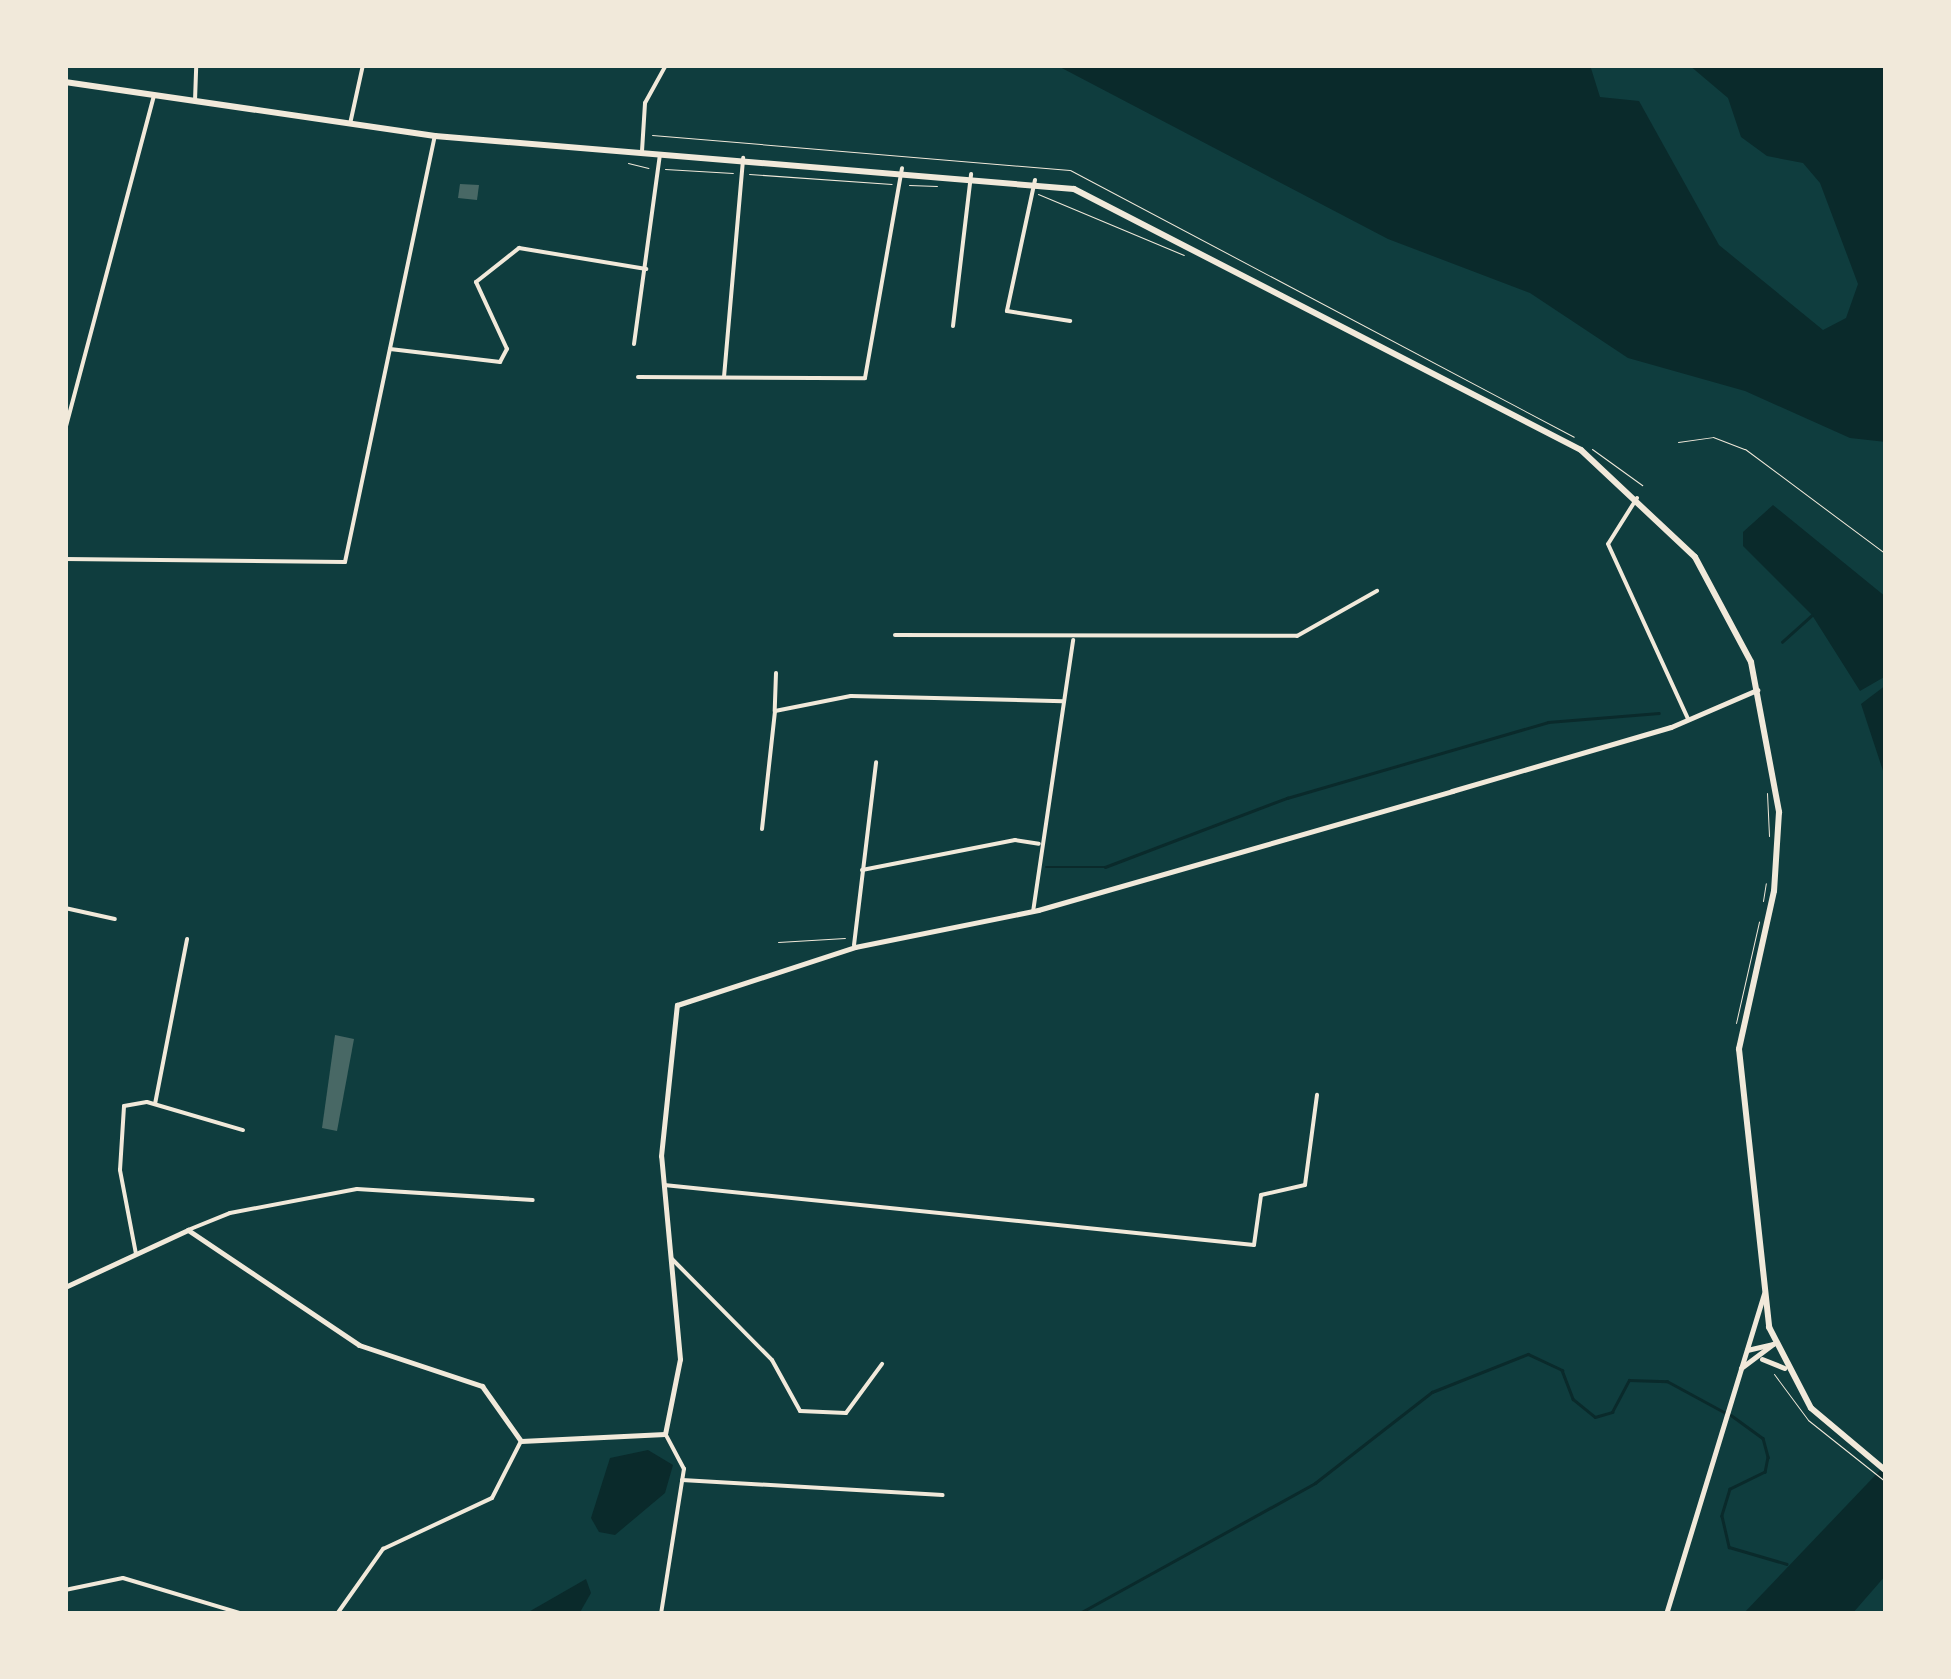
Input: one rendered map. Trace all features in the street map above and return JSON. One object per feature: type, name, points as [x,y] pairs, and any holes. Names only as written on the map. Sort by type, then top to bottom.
[{"type":"main road","points":[[65,82],[435,136],[1035,180],[1122,209],[1512,410],[1637,498],[1720,590],[1758,690],[1779,812],[1778,864],[1739,1049],[1774,1344],[1784,1368],[1847,1444],[1886,1471]]},
{"type":"street","points":[[195,101],[196,65]]},
{"type":"street","points":[[350,124],[363,65]]},
{"type":"street","points":[[642,150],[646,103],[666,65]]},
{"type":"street","points":[[65,430],[154,95]]},
{"type":"street","points":[[65,559],[345,562],[435,136]]},
{"type":"street","points":[[634,344],[660,152]]},
{"type":"street","points":[[724,377],[743,158]]},
{"type":"street","points":[[638,377],[864,378],[902,168]]},
{"type":"street","points":[[953,326],[971,174]]},
{"type":"street","points":[[1035,180],[1006,311],[1070,322]]},
{"type":"street","points":[[390,350],[500,362],[508,349],[476,282],[518,248],[646,268]]},
{"type":"street","points":[[1637,498],[1608,544],[1688,719]]},
{"type":"street","points":[[896,635],[1297,636],[1377,591]]},
{"type":"street","points":[[1033,912],[1073,638]]},
{"type":"street","points":[[762,829],[776,672]]},
{"type":"street","points":[[664,1434],[680,1359],[664,1185],[677,1005],[855,947],[1033,912],[1688,719],[1758,690]]},
{"type":"street","points":[[775,711],[850,696],[1062,701]]},
{"type":"street","points":[[855,947],[853,936],[876,762]]},
{"type":"street","points":[[862,870],[1015,840],[1040,845]]},
{"type":"street","points":[[65,908],[115,919]]},
{"type":"street","points":[[155,1104],[187,940]]},
{"type":"street","points":[[664,1185],[1254,1245],[1261,1195],[1305,1185],[1317,1094]]},
{"type":"street","points":[[136,1254],[118,1120],[131,1103],[155,1104],[243,1130]]},
{"type":"street","points":[[65,1286],[230,1213],[357,1189],[533,1200]]},
{"type":"street","points":[[188,1230],[359,1345],[482,1386],[521,1442]]},
{"type":"street","points":[[672,1259],[772,1360],[800,1412],[846,1413],[882,1364]]},
{"type":"street","points":[[1666,1614],[1765,1291]]},
{"type":"street","points":[[1744,1351],[1774,1344]]},
{"type":"street","points":[[1763,1363],[1774,1344]]},
{"type":"street","points":[[1740,1370],[1763,1363],[1784,1368]]},
{"type":"street","points":[[521,1442],[664,1434]]},
{"type":"street","points":[[661,1614],[682,1480],[680,1453],[664,1434]]},
{"type":"street","points":[[337,1614],[384,1549],[492,1498],[521,1442]]},
{"type":"street","points":[[682,1480],[943,1495]]},
{"type":"street","points":[[65,1590],[123,1578],[243,1614]]},
{"type":"path","points":[[643,134],[1070,170],[1474,379],[1642,485]]},
{"type":"path","points":[[628,166],[952,186]]},
{"type":"path","points":[[1032,193],[1192,258]]},
{"type":"path","points":[[1502,411],[1519,419]]},
{"type":"path","points":[[1678,442],[1713,436],[1745,449],[1886,554]]},
{"type":"path","points":[[1766,775],[1770,854]]},
{"type":"path","points":[[1736,1036],[1767,877]]},
{"type":"path","points":[[778,942],[853,936]]},
{"type":"path","points":[[1763,1363],[1886,1482]]},
{"type":"water","points":[[1056,65],[1590,65],[1600,97],[1639,101],[1719,245],[1823,330],[1846,318],[1858,284],[1820,183],[1803,163],[1767,156],[1741,137],[1728,98],[1689,65],[1886,65],[1886,442],[1850,438],[1745,391],[1628,358],[1530,293],[1388,239]]},
{"type":"water","points":[[1773,505],[1886,597],[1886,676],[1860,691],[1812,615],[1743,546],[1743,532]]},
{"type":"water","points":[[1886,685],[1886,780],[1861,704]]},
{"type":"water","points":[[648,1450],[673,1465],[665,1493],[615,1535],[599,1532],[591,1518],[610,1458]]},
{"type":"water","points":[[1886,1464],[1886,1575],[1852,1614],[1743,1614]]},
{"type":"water","points":[[586,1579],[591,1593],[579,1614],[525,1614]]},
{"type":"building","points":[[460,184],[479,185],[477,200],[458,198]]},
{"type":"building","points":[[335,1035],[354,1039],[337,1131],[322,1128]]},
{"type":"waterway","points":[[1782,642],[1812,615]]},
{"type":"waterway","points":[[1046,867],[1105,867],[1287,798],[1548,722],[1659,713]]},
{"type":"waterway","points":[[1078,1614],[1315,1483],[1432,1392],[1528,1354],[1562,1370],[1573,1399],[1595,1417],[1612,1412],[1629,1380],[1667,1381],[1724,1412]]},
{"type":"waterway","points":[[1731,1415],[1763,1438],[1768,1457],[1765,1472],[1730,1489],[1722,1516],[1729,1547],[1787,1564]]}]
